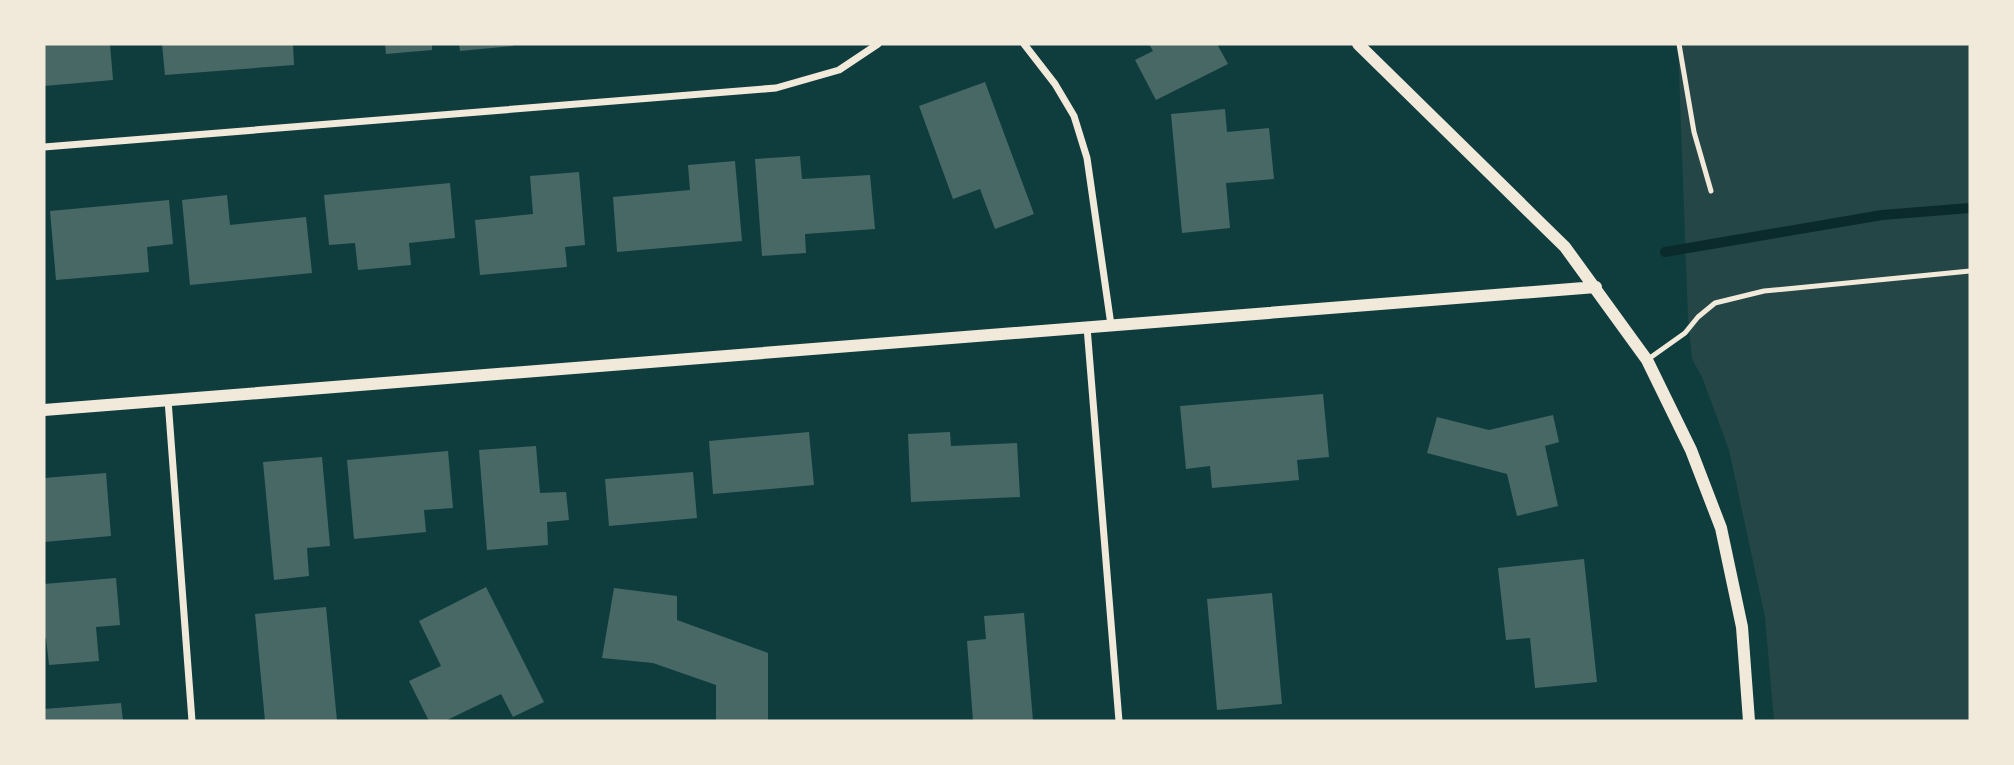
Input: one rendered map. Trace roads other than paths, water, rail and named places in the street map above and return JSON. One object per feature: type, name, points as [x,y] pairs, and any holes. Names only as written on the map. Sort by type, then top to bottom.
[{"type":"street","points":[[44,148],[776,88],[839,69],[878,44]]},
{"type":"street","points":[[1024,44],[1055,84],[1074,116],[1087,158],[1111,325]]},
{"type":"street","points":[[1358,44],[1565,247],[1647,360],[1691,450],[1721,528],[1742,627],[1749,721]]},
{"type":"street","points":[[44,410],[1595,287]]},
{"type":"street","points":[[1087,327],[1119,721]]},
{"type":"street","points":[[169,400],[191,721]]},
{"type":"lane","points":[[1679,44],[1693,132],[1711,191]]},
{"type":"lane","points":[[1647,360],[1685,333],[1698,317],[1715,303],[1764,290],[1970,271]]},
{"type":"waterway","points":[[1665,252],[1882,215],[1970,208]]}]
